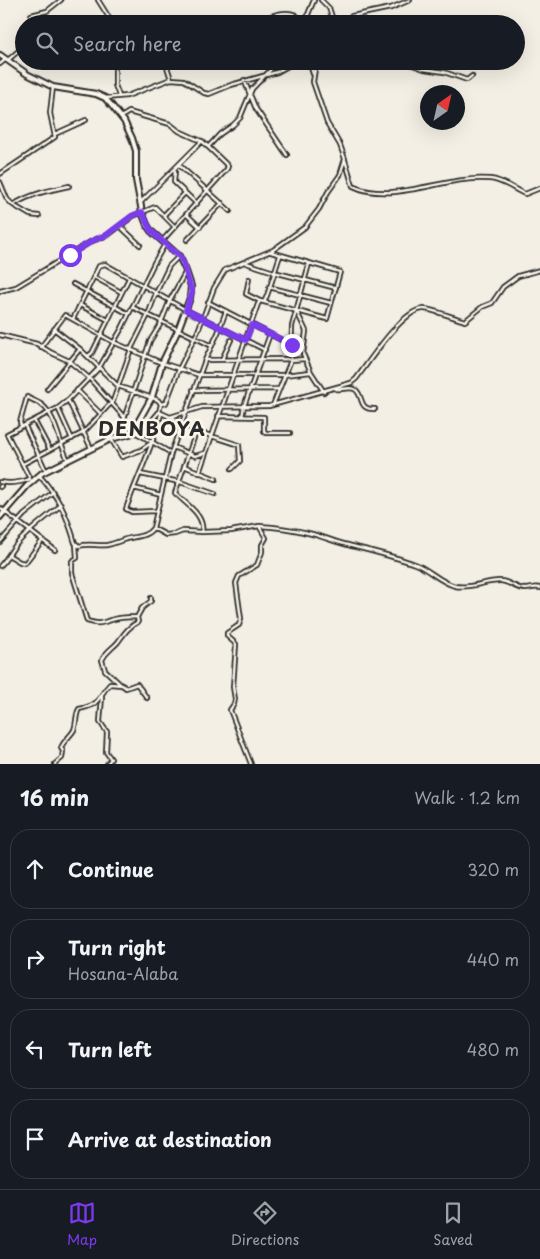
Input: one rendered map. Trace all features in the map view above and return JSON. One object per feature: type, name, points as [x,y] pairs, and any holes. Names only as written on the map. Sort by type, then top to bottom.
[{"type":"main road","points":[[0,55],[15,66]]},
{"type":"main road","points":[[0,517],[32,480],[39,475],[91,448],[111,439],[130,434],[135,429],[152,397],[162,363],[178,330],[192,292],[179,256],[147,225],[142,212],[136,180],[136,151],[132,138],[121,117],[104,98],[96,94],[53,87],[21,70]]},
{"type":"street","points":[[34,15],[47,11],[61,0]]},
{"type":"street","points":[[98,0],[107,15]]},
{"type":"street","points":[[308,15],[314,0]]},
{"type":"street","points":[[321,0],[329,8],[331,15]]},
{"type":"street","points":[[357,15],[391,8],[410,0]]},
{"type":"street","points":[[280,15],[291,13],[297,15]]},
{"type":"street","points":[[0,64],[15,53]]},
{"type":"street","points":[[115,70],[115,85],[119,96]]},
{"type":"street","points":[[168,70],[171,79]]},
{"type":"street","points":[[208,147],[220,134],[240,118],[250,94],[269,70]]},
{"type":"street","points":[[104,98],[127,96],[171,79],[184,80],[204,94],[209,94],[244,80],[280,70]]},
{"type":"street","points":[[312,70],[314,75]]},
{"type":"street","points":[[315,70],[313,82],[318,100],[327,123],[340,145],[353,186],[364,191],[398,192],[431,184],[471,178],[491,179],[508,184],[525,194],[540,188]]},
{"type":"street","points":[[431,70],[444,72],[467,80],[472,76]]},
{"type":"street","points":[[244,80],[256,108],[288,156]]},
{"type":"street","points":[[0,174],[56,137],[50,113],[53,87]]},
{"type":"street","points":[[0,482],[8,484],[32,480],[7,434],[58,408],[99,368],[129,314],[163,242],[209,192],[228,166],[202,141],[162,121],[130,112],[121,117]]},
{"type":"street","points":[[55,134],[86,120]]},
{"type":"street","points":[[140,203],[202,141]]},
{"type":"street","points":[[161,404],[166,404],[179,369],[195,338],[214,288],[224,270],[269,252],[285,243],[305,227],[319,209],[340,175],[345,159]]},
{"type":"street","points":[[180,165],[230,211]]},
{"type":"street","points":[[175,170],[174,182],[197,204]]},
{"type":"street","points":[[0,182],[7,199],[13,205],[30,215],[39,216]]},
{"type":"street","points":[[13,205],[27,197],[69,186]]},
{"type":"street","points":[[163,216],[185,193]]},
{"type":"street","points":[[187,240],[222,203]]},
{"type":"street","points":[[0,290],[16,287],[120,226],[132,216],[155,207],[175,227]]},
{"type":"street","points":[[186,215],[200,227]]},
{"type":"street","points":[[120,226],[140,245]]},
{"type":"street","points":[[249,279],[246,294],[262,302],[327,319],[340,272],[269,252]]},
{"type":"street","points":[[23,464],[84,432],[112,403],[131,349],[148,315],[156,293],[169,266],[179,256]]},
{"type":"street","points":[[199,473],[246,340],[262,302],[267,298],[280,256]]},
{"type":"street","points":[[244,262],[336,288]]},
{"type":"street","points":[[72,319],[100,266],[105,264],[186,310],[221,326],[264,350]]},
{"type":"street","points":[[273,405],[291,360],[292,326],[309,264]]},
{"type":"street","points":[[170,417],[202,407],[273,405],[351,384],[399,323],[414,312],[425,309],[465,321],[482,307],[492,303],[503,287],[518,276],[540,270]]},
{"type":"street","points":[[118,437],[150,341],[162,322],[170,300],[186,271]]},
{"type":"street","points":[[94,277],[122,292]]},
{"type":"street","points":[[88,356],[92,353],[129,278]]},
{"type":"street","points":[[73,284],[129,314]]},
{"type":"street","points":[[269,287],[332,303]]},
{"type":"street","points":[[208,302],[292,345]]},
{"type":"street","points":[[80,305],[108,320]]},
{"type":"street","points":[[132,307],[212,346]]},
{"type":"street","points":[[75,543],[78,546],[86,544],[110,545],[124,539],[145,534],[153,528],[173,447],[199,375],[226,311]]},
{"type":"street","points":[[296,311],[306,331],[303,354],[311,372],[324,392]]},
{"type":"street","points":[[40,347],[65,315],[113,342],[162,363],[199,375],[284,375],[311,372]]},
{"type":"street","points":[[54,329],[88,356],[118,386],[152,397],[161,404],[154,438],[126,509],[128,511],[156,511]]},
{"type":"street","points":[[0,334],[37,344],[70,361],[89,378],[125,417]]},
{"type":"street","points":[[242,417],[244,406],[270,334]]},
{"type":"street","points":[[222,359],[232,340]]},
{"type":"street","points":[[47,389],[80,349]]},
{"type":"street","points":[[205,360],[305,359]]},
{"type":"street","points":[[194,390],[278,389]]},
{"type":"street","points":[[335,389],[355,389],[358,391],[364,406],[368,409],[374,409]]},
{"type":"street","points":[[77,390],[100,414]]},
{"type":"street","points":[[46,471],[20,422],[28,397],[43,405],[49,413],[68,460]]},
{"type":"street","points":[[68,400],[91,448]]},
{"type":"street","points":[[58,408],[72,439]]},
{"type":"street","points":[[160,413],[196,432],[239,445],[240,461],[232,469]]},
{"type":"street","points":[[143,431],[160,413]]},
{"type":"street","points":[[218,416],[264,417],[264,431],[266,433],[290,433]]},
{"type":"street","points":[[34,420],[50,450]]},
{"type":"street","points":[[135,429],[143,431],[154,438]]},
{"type":"street","points":[[135,429],[171,453]]},
{"type":"street","points":[[196,432],[175,494],[198,516],[203,524],[202,532]]},
{"type":"street","points":[[111,439],[122,457],[141,450],[152,442]]},
{"type":"street","points":[[173,447],[195,456],[205,454]]},
{"type":"street","points":[[184,466],[216,479]]},
{"type":"street","points":[[140,474],[179,482],[215,494]]},
{"type":"street","points":[[39,475],[54,492],[67,516],[75,543],[77,558],[72,561],[72,573],[87,620],[98,624],[111,620],[137,617]]},
{"type":"street","points":[[134,488],[161,495]]},
{"type":"street","points":[[0,542],[18,521],[54,492]]},
{"type":"street","points":[[0,566],[10,556],[14,546],[30,530],[61,505]]},
{"type":"street","points":[[0,508],[55,550]]},
{"type":"street","points":[[251,764],[230,710],[235,699],[233,687],[236,644],[227,636],[227,633],[239,625],[241,619],[236,582],[239,576],[256,565],[262,552],[262,545],[266,538],[259,526]]},
{"type":"street","points":[[153,528],[166,535],[183,531],[231,531],[259,526],[309,533],[418,565],[454,586],[469,587],[484,582],[499,581],[522,588],[540,588]]},
{"type":"street","points":[[10,556],[25,563],[42,541]]},
{"type":"street","points":[[122,686],[105,670],[102,660],[106,652],[118,643],[129,627],[138,622],[137,617],[142,608],[152,598]]},
{"type":"street","points":[[107,764],[111,759],[106,752],[107,732],[100,722],[104,689],[110,684],[126,688],[137,684],[147,698]]},
{"type":"street","points":[[55,764],[62,758],[63,751],[61,748],[63,742],[75,728],[79,709],[91,707],[102,696]]},
{"type":"district","name":"DENBOYA","points":[[152,428]]},
{"type":"route","points":[[70,255],[92,241],[108,234],[132,216],[142,212],[151,231],[172,249],[183,262],[192,292],[186,310],[246,340],[252,325],[292,345]]}]
